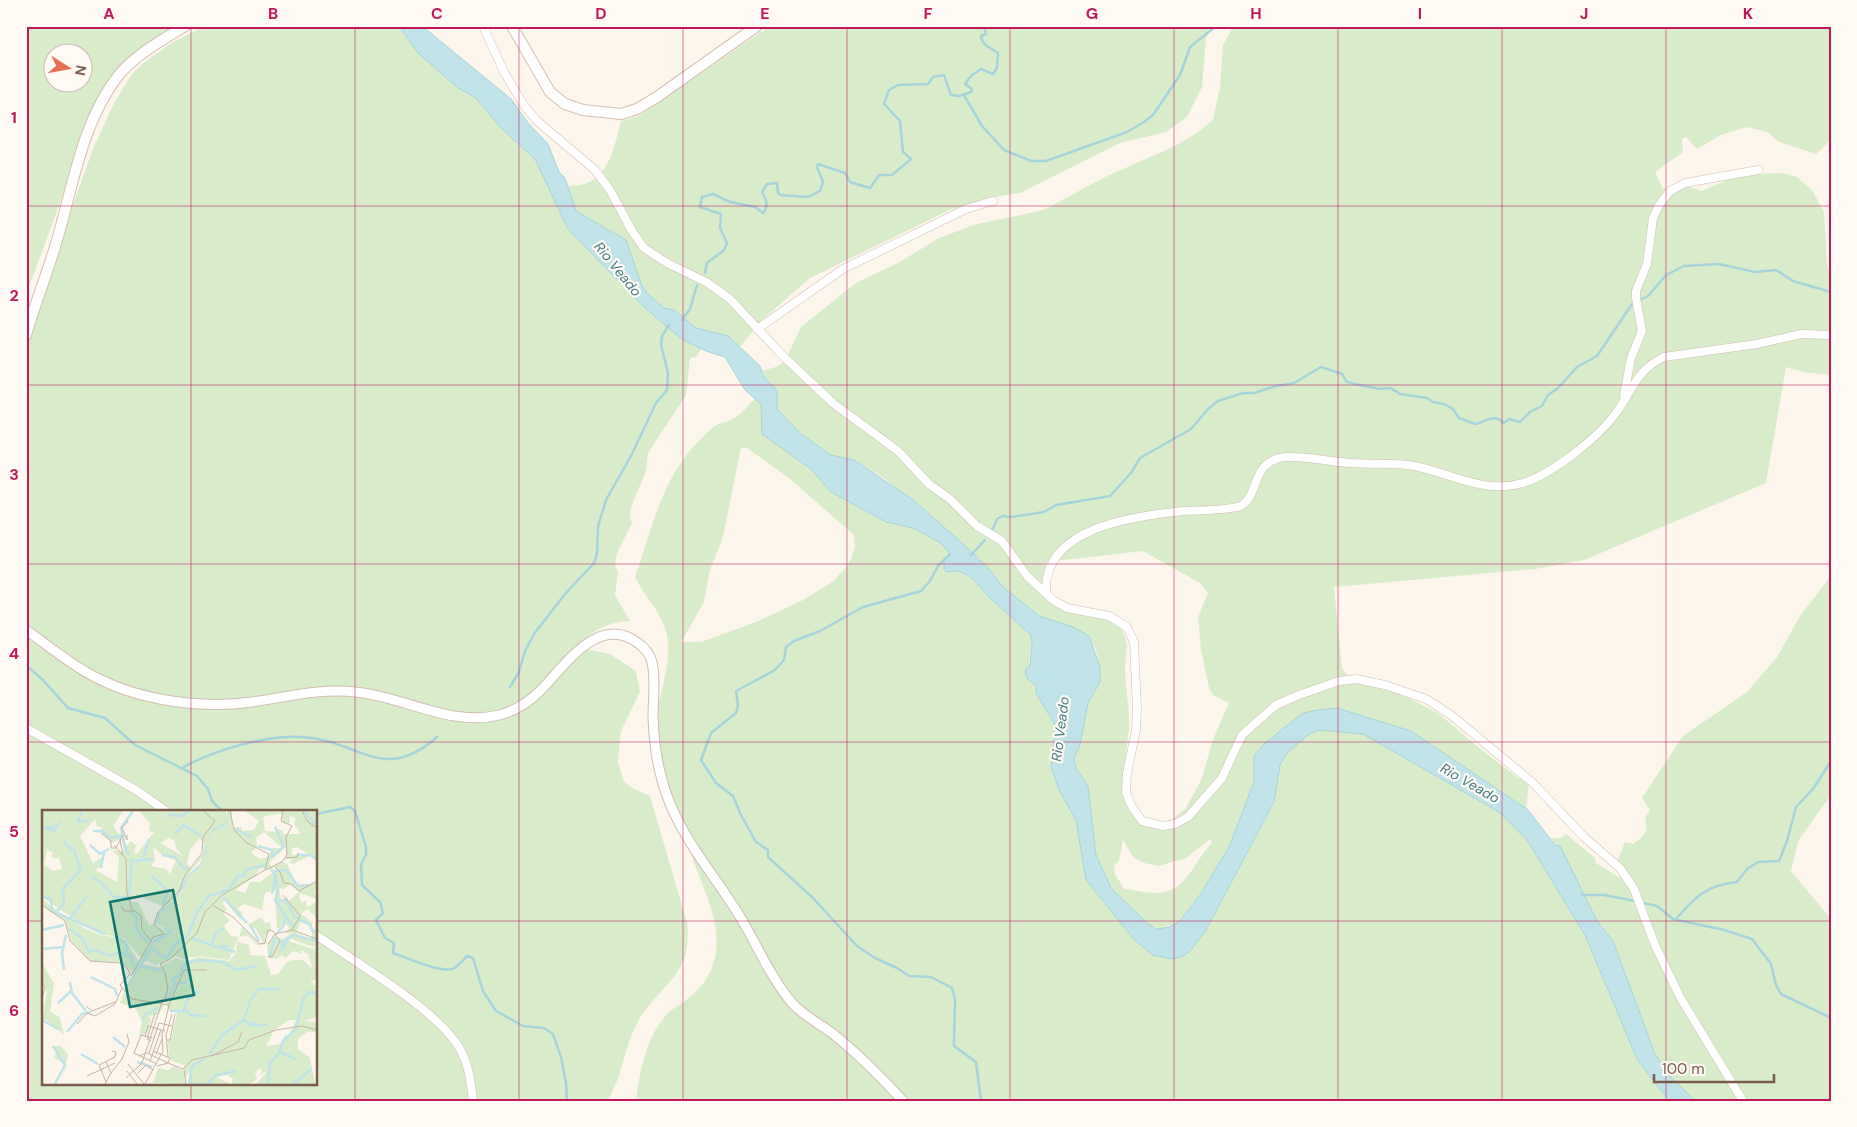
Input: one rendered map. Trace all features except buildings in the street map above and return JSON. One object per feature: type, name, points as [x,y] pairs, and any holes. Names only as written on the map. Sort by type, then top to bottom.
[{"type":"main road","points":[[26,335],[57,243],[81,154],[104,98],[118,76],[138,57],[185,26]]},
{"type":"main road","points":[[512,26],[550,92],[565,104],[583,110],[621,114],[637,109],[657,97],[757,26]]},
{"type":"street","points":[[483,26],[504,72],[523,104],[536,120],[595,170],[610,190],[632,231],[644,248],[721,291],[757,329],[840,409],[898,451],[929,484],[951,500],[976,526],[1002,542],[1027,576],[1053,600],[1067,608],[1117,620],[1127,627],[1132,635],[1135,651],[1136,730],[1127,772],[1126,792],[1135,813],[1148,824],[1168,826],[1188,817],[1222,778],[1242,735],[1276,705],[1318,688],[1346,680],[1370,681],[1412,693],[1450,715],[1533,783],[1584,837],[1620,868],[1634,889],[1655,944],[1680,997],[1743,1101]]},
{"type":"street","points":[[1624,400],[1631,358],[1643,325],[1636,291],[1647,264],[1653,218],[1659,204],[1670,191],[1686,183],[1709,177],[1758,170]]},
{"type":"street","points":[[757,329],[814,287],[850,265],[966,210],[993,201]]},
{"type":"street","points":[[1046,592],[1049,568],[1054,557],[1077,538],[1099,528],[1138,517],[1240,506],[1250,496],[1264,466],[1280,458],[1298,457],[1350,463],[1408,465],[1479,485],[1514,485],[1537,477],[1581,450],[1611,420],[1639,375],[1651,363],[1664,357],[1757,344],[1801,334],[1831,335]]},
{"type":"street","points":[[26,630],[95,678],[131,691],[170,700],[231,704],[317,691],[338,690],[360,692],[442,714],[479,718],[501,715],[524,703],[538,693],[576,652],[598,636],[616,634],[632,639],[647,651],[652,662],[656,752],[665,791],[684,832],[738,913],[793,1003],[840,1040],[903,1101]]},
{"type":"street","points":[[26,728],[136,790],[165,810]]},
{"type":"street","points":[[318,937],[420,1007],[453,1038],[467,1065],[472,1101]]},
{"type":"green space","points":[[26,26],[176,26],[147,43],[130,57],[75,162],[26,295]]},
{"type":"green space","points":[[204,26],[399,26],[418,53],[458,88],[475,97],[502,129],[535,159],[568,229],[645,308],[683,340],[701,349],[696,357],[690,358],[686,395],[648,453],[646,471],[631,507],[630,516],[632,523],[617,553],[615,565],[618,572],[615,595],[630,621],[605,626],[583,640],[590,650],[610,654],[636,671],[640,692],[621,731],[618,762],[624,782],[650,796],[687,923],[688,940],[686,954],[675,976],[649,1005],[636,1025],[619,1076],[608,1101],[26,1101],[26,336],[93,149],[114,103],[132,74],[170,44]]},
{"type":"green space","points":[[770,26],[1210,26],[1206,39],[1202,87],[1187,117],[1166,132],[1120,143],[1020,193],[995,197],[950,210],[810,278],[762,320],[740,347],[728,336],[696,328],[674,310],[664,308],[648,294],[642,286],[626,240],[576,211],[567,186],[585,184],[602,172],[614,148],[621,121],[639,116]]},
{"type":"green space","points":[[1233,26],[1831,26],[1831,140],[1816,154],[1779,142],[1767,132],[1747,127],[1721,135],[1697,149],[1686,137],[1682,139],[1683,152],[1655,172],[1663,189],[1683,185],[1702,191],[1738,175],[1782,173],[1797,177],[1812,190],[1824,212],[1827,265],[1831,276],[1831,375],[1804,372],[1786,367],[1766,483],[1584,560],[1535,569],[1334,587],[1342,668],[1353,682],[1401,694],[1439,714],[1517,777],[1529,782],[1526,809],[1411,731],[1337,708],[1318,710],[1254,782],[1229,847],[1200,895],[1180,921],[1160,929],[1148,924],[1111,888],[1096,855],[1086,782],[1076,768],[1074,758],[1080,745],[1088,703],[1100,682],[1100,666],[1095,647],[1073,627],[1039,616],[1002,586],[989,569],[961,542],[885,479],[854,460],[831,455],[801,434],[777,409],[777,391],[761,371],[776,367],[785,361],[801,327],[856,283],[900,262],[937,239],[973,225],[1044,210],[1103,178],[1175,146],[1198,132],[1213,120],[1220,87],[1223,45]],"holes":[[[1143,551],[1200,583],[1208,593],[1198,617],[1201,650],[1209,688],[1213,695],[1229,703],[1213,739],[1202,778],[1186,808],[1168,823],[1151,824],[1133,809],[1125,796],[1124,767],[1129,721],[1125,668],[1127,645],[1121,629],[1110,619],[1064,605],[1052,597],[1045,584],[1046,562]],[[1210,839],[1212,843],[1189,874],[1175,888],[1166,892],[1152,893],[1124,889],[1115,874],[1114,866],[1119,861],[1123,840],[1133,857],[1144,863],[1158,866],[1186,858]]]},
{"type":"green space","points":[[756,398],[761,404],[763,434],[811,469],[831,492],[886,522],[913,528],[939,542],[949,552],[951,572],[959,571],[971,577],[992,600],[1031,635],[1030,662],[1032,675],[1040,699],[1058,730],[1054,739],[1059,790],[1076,820],[1086,880],[1133,938],[1152,955],[1172,959],[1183,956],[1191,950],[1205,932],[1274,803],[1280,765],[1286,754],[1308,735],[1319,730],[1363,734],[1499,812],[1527,840],[1585,935],[1637,1059],[1669,1101],[636,1101],[642,1066],[649,1043],[660,1022],[668,1013],[696,992],[704,983],[714,961],[716,935],[711,909],[673,804],[657,748],[656,718],[668,658],[665,628],[635,577],[655,516],[671,479],[682,462],[712,428],[736,417]],"holes":[[[741,448],[747,448],[790,479],[854,535],[855,548],[849,563],[834,581],[803,600],[756,622],[701,642],[681,642],[704,602],[710,570],[723,537]]]},
{"type":"green space","points":[[1831,576],[1831,795],[1798,841],[1791,871],[1831,919],[1831,1101],[1695,1101],[1669,1075],[1655,1054],[1613,941],[1597,921],[1560,846],[1556,845],[1550,838],[1561,838],[1566,834],[1595,858],[1596,863],[1620,878],[1618,859],[1625,842],[1633,844],[1643,836],[1646,830],[1645,818],[1650,810],[1642,798],[1683,736],[1747,692],[1777,657],[1800,616]]},
{"type":"water","name":"Rio Veado","points":[[399,26],[422,26],[511,99],[528,123],[548,144],[559,172],[565,178],[576,211],[626,240],[642,286],[664,308],[674,310],[696,328],[728,336],[760,366],[763,375],[777,391],[777,409],[801,434],[831,455],[854,460],[912,499],[989,569],[1002,586],[1039,616],[1073,627],[1089,636],[1100,667],[1100,682],[1088,703],[1080,745],[1074,758],[1076,768],[1088,786],[1096,855],[1111,888],[1148,924],[1157,929],[1169,927],[1180,921],[1200,895],[1229,847],[1254,782],[1254,756],[1265,743],[1303,713],[1337,708],[1411,731],[1528,810],[1555,845],[1560,846],[1597,921],[1613,941],[1655,1054],[1669,1075],[1695,1101],[1669,1101],[1637,1059],[1585,935],[1527,840],[1499,812],[1363,734],[1319,730],[1308,735],[1286,754],[1280,765],[1274,802],[1205,932],[1191,950],[1183,956],[1172,959],[1152,955],[1133,938],[1086,880],[1076,820],[1059,790],[1051,767],[1054,739],[1058,730],[1036,693],[1036,685],[1026,676],[1026,668],[1030,665],[1032,642],[1030,634],[992,600],[971,577],[959,571],[946,572],[944,569],[944,559],[948,557],[949,552],[939,542],[913,528],[886,522],[831,492],[811,469],[762,434],[761,404],[745,390],[725,357],[706,351],[683,340],[645,308],[568,229],[535,159],[502,129],[475,97],[458,88],[418,53]]},
{"type":"waterway","points":[[705,273],[707,263],[724,250],[727,243],[720,228],[721,214],[700,207],[702,197],[713,194],[730,202],[755,207],[763,213],[766,208],[766,202],[762,192],[767,184],[777,183],[778,193],[781,195],[808,197],[820,191],[823,182],[817,167],[818,164],[845,173],[850,182],[870,188],[879,175],[892,175],[911,159],[903,152],[900,121],[884,104],[889,90],[898,85],[928,84],[933,77],[944,75],[951,95],[959,96],[971,92],[972,89],[965,84],[972,75],[981,69],[993,74],[997,68],[998,53],[987,46],[981,36],[986,34],[984,26]]},
{"type":"waterway","points":[[964,95],[982,126],[1004,150],[1031,161],[1046,161],[1127,132],[1153,115],[1180,75],[1190,47],[1216,26]]},
{"type":"waterway","points":[[991,533],[997,519],[1003,516],[1011,517],[1044,512],[1056,505],[1110,496],[1131,473],[1140,458],[1191,429],[1208,409],[1218,401],[1243,393],[1254,393],[1294,383],[1321,367],[1342,374],[1346,381],[1350,383],[1380,389],[1391,388],[1400,394],[1427,398],[1433,402],[1444,404],[1453,409],[1459,418],[1475,424],[1493,418],[1504,423],[1509,419],[1520,422],[1530,412],[1542,406],[1548,395],[1558,388],[1577,367],[1597,356],[1632,304],[1648,296],[1666,275],[1684,266],[1719,264],[1755,272],[1776,270],[1793,281],[1831,292]]},
{"type":"waterway","points":[[682,320],[690,309],[697,285]]},
{"type":"waterway","points":[[510,687],[519,672],[525,651],[534,634],[565,594],[594,563],[597,554],[598,526],[606,500],[632,454],[656,403],[667,390],[668,373],[661,345],[662,336],[669,325]]},
{"type":"waterway","points":[[971,555],[985,540]]},
{"type":"waterway","points":[[950,554],[938,566],[930,581],[921,591],[863,607],[820,631],[794,641],[786,647],[784,660],[775,670],[736,691],[738,706],[736,713],[711,733],[701,760],[716,783],[733,796],[756,842],[768,850],[768,857],[812,897],[857,946],[909,976],[931,977],[952,988],[955,999],[954,1046],[976,1062],[981,1101]]},
{"type":"waterway","points":[[26,665],[43,680],[68,708],[105,718],[135,745],[197,776],[208,789],[212,801],[221,810]]},
{"type":"waterway","points":[[182,768],[209,755],[240,745],[272,738],[302,737],[322,740],[386,759],[401,758],[418,751],[437,737]]},
{"type":"waterway","points":[[1676,919],[1696,898],[1710,889],[1737,882],[1747,869],[1758,862],[1779,861],[1787,841],[1796,807],[1813,789],[1831,761]]},
{"type":"waterway","points":[[318,814],[350,807],[355,811],[366,847],[366,855],[361,864],[362,885],[380,902],[383,913],[376,920],[385,938],[394,943],[393,953],[422,964],[447,970],[457,966],[467,956],[473,958],[483,991],[496,1011],[523,1026],[544,1028],[553,1034],[561,1057],[567,1101]]},
{"type":"waterway","points":[[1582,895],[1604,895],[1635,901]]},
{"type":"waterway","points":[[1643,903],[1657,906],[1673,919],[1724,930],[1752,939],[1771,964],[1776,985],[1781,994],[1831,1018]]}]
